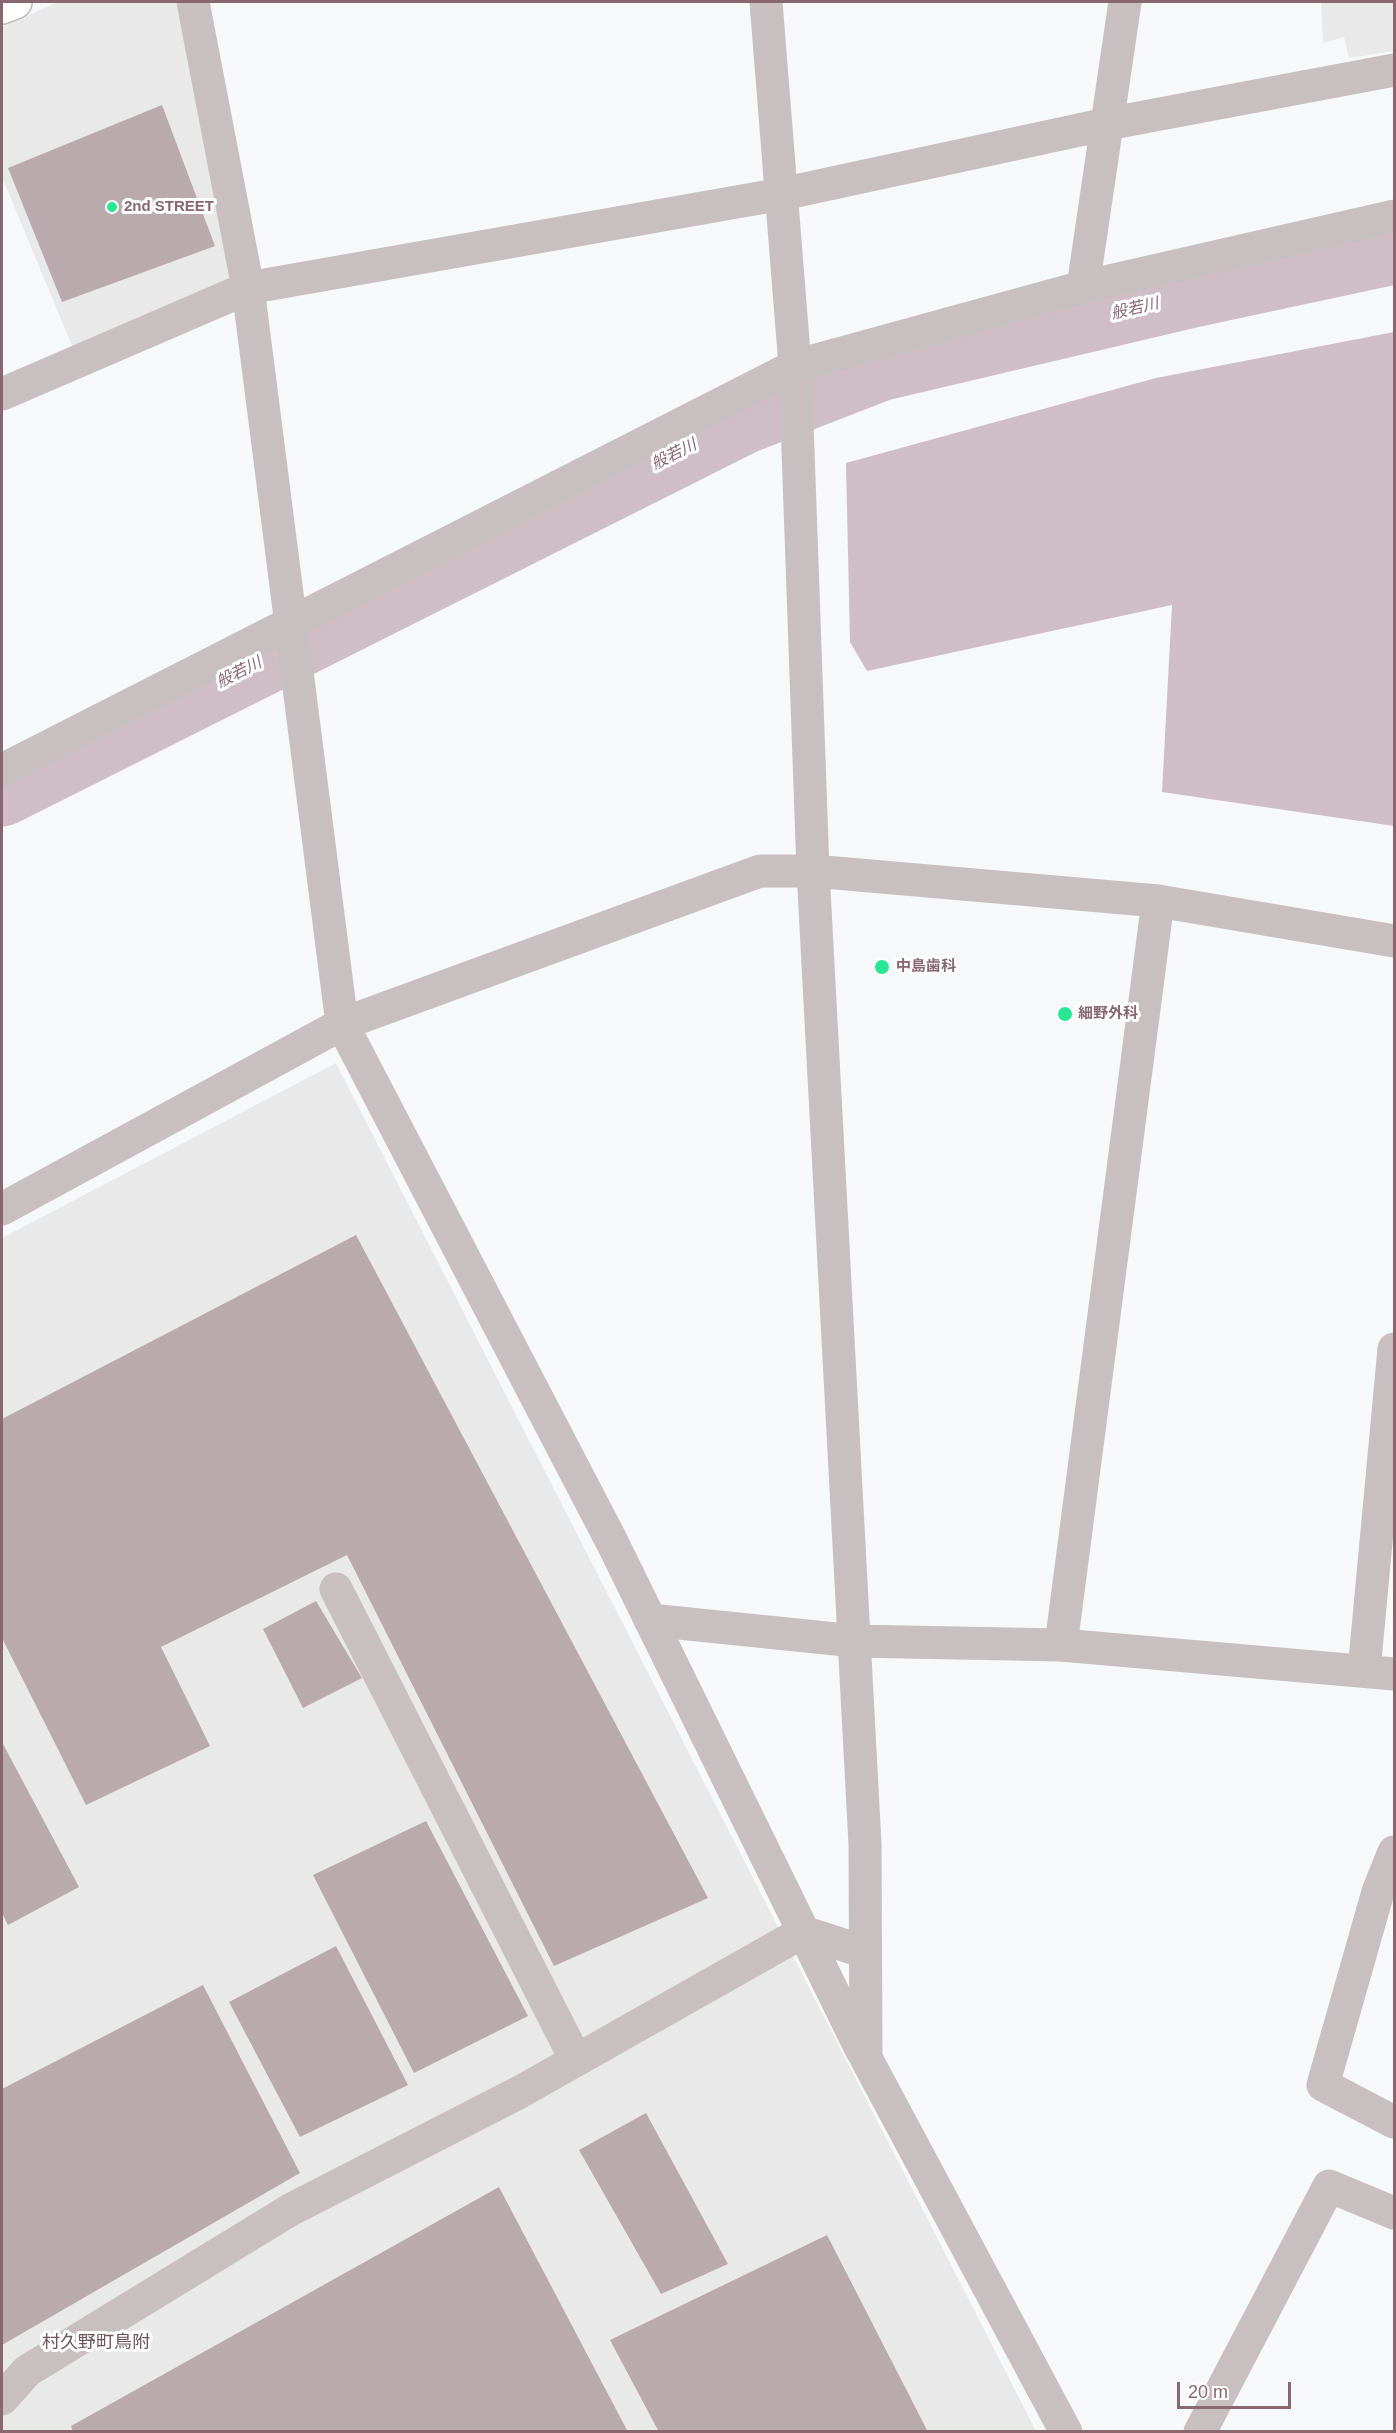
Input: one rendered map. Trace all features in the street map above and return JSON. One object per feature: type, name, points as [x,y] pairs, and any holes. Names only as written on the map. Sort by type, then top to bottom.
[{"type":"main road","points":[[2,8],[15,2]]},
{"type":"street","points":[[193,2],[248,288],[342,1024],[612,1542],[866,2058],[1066,2432]]},
{"type":"street","points":[[766,2],[795,366],[813,871],[865,1844],[866,2058]]},
{"type":"street","points":[[1083,287],[1125,2]]},
{"type":"street","points":[[2,394],[248,288],[782,194],[1107,124],[1395,70]]},
{"type":"street","points":[[2,770],[795,366],[1083,287],[1395,216]]},
{"type":"street","points":[[2,1209],[342,1024],[760,871],[813,871],[1158,901],[1395,941]]},
{"type":"street","points":[[1061,1645],[1158,901]]},
{"type":"street","points":[[650,1620],[855,1641],[1061,1645],[1379,1672],[1395,1349]]},
{"type":"street","points":[[336,1589],[576,2060]]},
{"type":"street","points":[[1395,1852],[1378,1892],[1323,2085],[1395,2122]]},
{"type":"street","points":[[2,2399],[27,2372],[290,2210],[520,2092],[803,1932],[865,1952]]},
{"type":"street","points":[[1200,2432],[1329,2186],[1395,2213]]},
{"type":"shaded area","points":[[58,2],[176,2],[235,281],[75,353],[2,177],[2,27]]},
{"type":"shaded area","points":[[1321,2],[1394,2],[1394,51],[1349,58],[1344,37],[1323,43]]},
{"type":"shaded area","points":[[1394,332],[1394,826],[1162,792],[1172,605],[867,671],[850,642],[846,463],[1156,378]]},
{"type":"shaded area","points":[[336,1063],[1036,2431],[2,2432],[2,1238]]},
{"type":"building","name":"2nd STREET","points":[[162,105],[215,246],[62,302],[8,168]]},
{"type":"building","points":[[356,1235],[708,1898],[554,1966],[347,1555],[161,1647],[210,1746],[86,1805],[2,1638],[2,1419]]},
{"type":"building","points":[[316,1601],[362,1678],[303,1708],[263,1629]]},
{"type":"building","points":[[2,1742],[79,1887],[8,1925],[2,1913]]},
{"type":"building","points":[[426,1821],[528,2016],[414,2073],[313,1875]]},
{"type":"building","points":[[336,1946],[408,2085],[300,2137],[229,2002]]},
{"type":"building","points":[[203,1985],[300,2173],[2,2345],[2,2089]]},
{"type":"building","points":[[646,2113],[728,2264],[661,2294],[579,2150]]},
{"type":"building","points":[[499,2187],[628,2432],[73,2432],[71,2426]]},
{"type":"building","points":[[827,2235],[928,2432],[659,2432],[610,2340]]},
{"type":"waterway","name":"般若川","points":[[2,792],[745,419],[879,367],[1193,293],[1394,250]]},
{"type":"place","name":"2nd STREET","points":[[112,207]]},
{"type":"place","name":"中島歯科","points":[[882,967]]},
{"type":"place","name":"細野外科","points":[[1065,1014]]},
{"type":"district","name":"村久野町鳥附","points":[[96,2343]]}]
